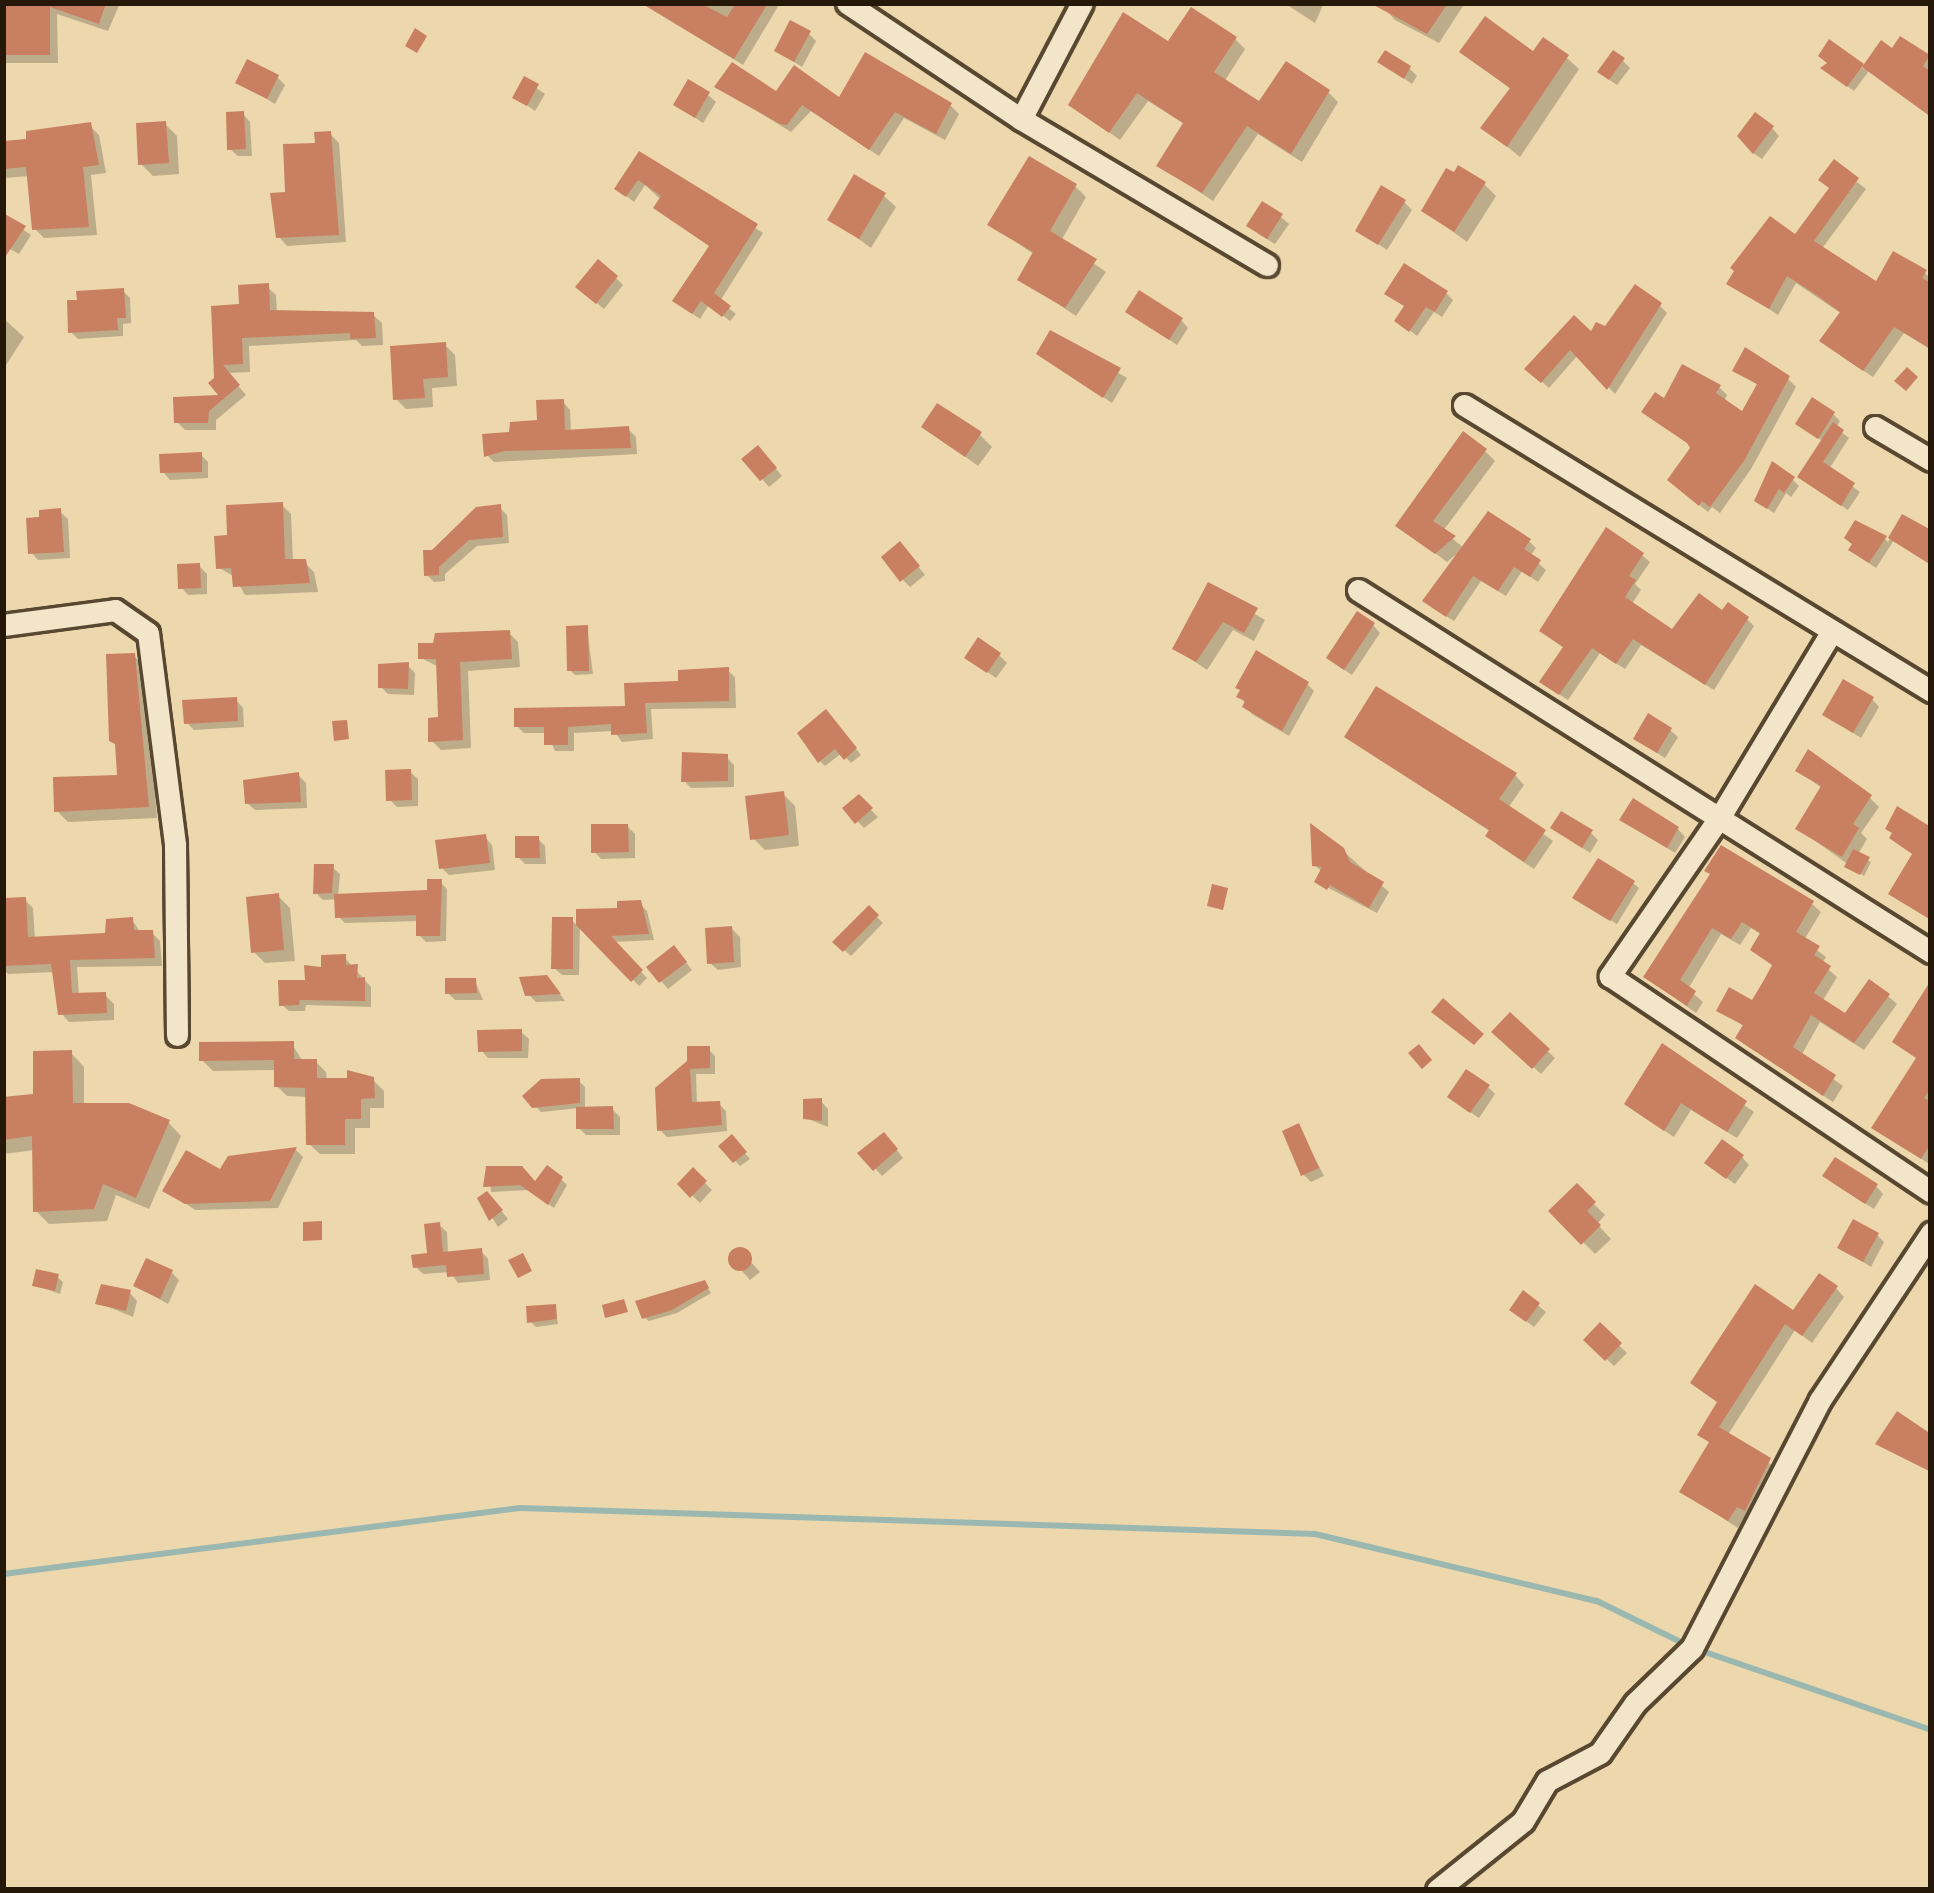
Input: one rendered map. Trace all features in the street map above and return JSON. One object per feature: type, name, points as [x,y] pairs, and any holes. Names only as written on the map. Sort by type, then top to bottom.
[{"type":"street","points":[[847,3],[1021,119],[1267,265]]},
{"type":"street","points":[[1021,119],[1082,3]]},
{"type":"street","points":[[1464,406],[1931,691]]},
{"type":"street","points":[[1874,427],[1931,460]]},
{"type":"street","points":[[1358,590],[1721,815],[1931,952]]},
{"type":"street","points":[[3,625],[115,610],[148,633],[175,845],[177,1035]]},
{"type":"street","points":[[1832,631],[1721,815],[1610,976],[1931,1192]]},
{"type":"street","points":[[1437,1890],[1523,1821],[1546,1781],[1600,1753],[1635,1703],[1692,1648],[1820,1400],[1931,1232]]},
{"type":"building","points":[[3,3],[106,3],[99,24],[50,7],[50,55],[3,55]]},
{"type":"building","points":[[641,3],[700,3],[727,17],[736,3],[768,3],[734,59]]},
{"type":"building","points":[[1370,3],[1448,3],[1427,34]]},
{"type":"building","points":[[1191,7],[1237,37],[1214,72],[1259,101],[1286,61],[1330,90],[1291,154],[1247,126],[1202,193],[1156,166],[1183,123],[1137,93],[1109,133],[1068,105],[1123,12],[1168,41]]},
{"type":"building","points":[[1485,16],[1533,51],[1543,37],[1569,55],[1507,147],[1480,128],[1510,88],[1459,52]]},
{"type":"building","points":[[790,20],[811,31],[794,62],[774,51]]},
{"type":"building","points":[[415,28],[427,36],[417,53],[405,46]]},
{"type":"building","points":[[1900,36],[1930,55],[1923,66],[1931,72],[1931,117],[1862,67],[1881,40],[1892,48]]},
{"type":"building","points":[[1829,39],[1864,64],[1847,87],[1820,68],[1827,63],[1818,56]]},
{"type":"building","points":[[1385,50],[1411,66],[1404,79],[1377,62]]},
{"type":"building","points":[[1613,50],[1625,58],[1609,80],[1597,72]]},
{"type":"building","points":[[865,52],[952,103],[936,134],[895,112],[869,150],[802,105],[787,125],[780,124],[714,87],[732,62],[776,91],[794,65],[839,97]]},
{"type":"building","points":[[247,59],[279,75],[267,99],[235,83]]},
{"type":"building","points":[[524,76],[539,84],[527,106],[512,98]]},
{"type":"building","points":[[688,79],[710,92],[695,118],[673,105]]},
{"type":"building","points":[[244,111],[246,149],[227,150],[226,112]]},
{"type":"building","points":[[1755,112],[1774,126],[1753,154],[1737,136]]},
{"type":"building","points":[[166,121],[169,163],[138,165],[136,123]]},
{"type":"building","points":[[91,122],[99,165],[83,167],[89,227],[32,230],[26,167],[3,169],[3,141],[26,139],[26,131]]},
{"type":"building","points":[[331,131],[339,235],[276,238],[270,193],[285,192],[283,144],[315,143],[314,132]]},
{"type":"building","points":[[639,151],[758,224],[714,293],[731,306],[722,317],[701,301],[692,314],[672,301],[709,246],[653,208],[661,196],[638,180],[626,197],[614,189]]},
{"type":"building","points":[[1029,156],[1077,184],[1050,231],[1097,259],[1065,308],[1017,280],[1033,252],[987,225]]},
{"type":"building","points":[[1834,159],[1859,178],[1814,241],[1876,281],[1893,251],[1927,270],[1922,278],[1931,283],[1931,349],[1894,327],[1863,371],[1819,341],[1840,312],[1787,276],[1769,309],[1726,284],[1734,271],[1730,268],[1770,216],[1795,234],[1829,188],[1818,180]]},
{"type":"building","points":[[1458,165],[1486,182],[1454,232],[1421,211],[1446,168],[1454,172]]},
{"type":"building","points":[[854,174],[886,193],[859,239],[827,220]]},
{"type":"building","points":[[1381,185],[1406,200],[1378,245],[1355,231]]},
{"type":"building","points":[[1262,201],[1283,214],[1267,239],[1246,226]]},
{"type":"building","points":[[3,213],[26,226],[3,260]]},
{"type":"building","points":[[598,259],[618,276],[596,304],[575,287]]},
{"type":"building","points":[[1404,263],[1448,291],[1435,312],[1426,307],[1409,332],[1394,321],[1404,306],[1384,294]]},
{"type":"building","points":[[269,283],[270,310],[374,312],[376,338],[350,339],[350,333],[242,338],[243,364],[223,365],[240,385],[209,411],[208,423],[174,423],[173,397],[218,395],[208,383],[214,378],[211,306],[239,304],[238,285]]},
{"type":"building","points":[[1635,284],[1662,303],[1607,390],[1570,350],[1541,383],[1524,369],[1574,315],[1591,331],[1596,322],[1605,326]]},
{"type":"building","points":[[124,288],[126,318],[117,318],[118,330],[68,333],[67,300],[77,300],[76,291]]},
{"type":"building","points":[[1139,290],[1183,318],[1169,340],[1125,312]]},
{"type":"building","points":[[1050,330],[1121,368],[1103,398],[1036,354]]},
{"type":"building","points":[[446,342],[448,377],[423,379],[425,398],[393,400],[390,346]]},
{"type":"building","points":[[1745,347],[1790,376],[1744,461],[1710,507],[1702,501],[1699,506],[1667,480],[1690,448],[1687,443],[1641,412],[1655,392],[1664,398],[1682,364],[1721,385],[1716,393],[1742,411],[1757,384],[1732,371]]},
{"type":"building","points":[[1907,367],[1918,377],[1906,391],[1894,381]]},
{"type":"building","points":[[1812,397],[1835,412],[1818,439],[1795,424]]},
{"type":"building","points":[[564,399],[565,430],[629,426],[631,448],[504,451],[484,457],[482,434],[509,432],[510,422],[537,420],[536,400]]},
{"type":"building","points":[[937,403],[982,432],[965,457],[921,427]]},
{"type":"building","points":[[1833,422],[1844,430],[1823,462],[1855,483],[1841,506],[1797,477]]},
{"type":"building","points":[[1463,431],[1487,449],[1433,521],[1456,536],[1435,554],[1395,526]]},
{"type":"building","points":[[758,445],[777,468],[760,481],[741,459]]},
{"type":"building","points":[[202,452],[202,472],[160,473],[159,454]]},
{"type":"building","points":[[1772,461],[1795,477],[1784,493],[1779,489],[1767,509],[1754,501]]},
{"type":"building","points":[[283,502],[285,559],[306,559],[310,583],[233,587],[231,568],[216,569],[214,536],[227,535],[226,505]]},
{"type":"building","points":[[501,504],[503,537],[469,540],[439,567],[439,575],[424,576],[423,550],[432,550],[476,507]]},
{"type":"building","points":[[61,508],[64,552],[28,554],[26,518],[39,517],[39,510]]},
{"type":"building","points":[[1488,511],[1531,539],[1524,549],[1541,560],[1530,577],[1514,567],[1498,591],[1473,576],[1446,617],[1422,601]]},
{"type":"building","points":[[1902,514],[1931,530],[1931,565],[1888,538]]},
{"type":"building","points":[[1855,520],[1887,536],[1869,563],[1848,550],[1852,544],[1844,538]]},
{"type":"building","points":[[1606,527],[1644,553],[1629,576],[1636,580],[1625,597],[1672,629],[1699,593],[1722,610],[1728,602],[1749,617],[1705,685],[1633,639],[1616,664],[1592,648],[1559,695],[1539,682],[1563,647],[1539,631]]},
{"type":"building","points":[[900,541],[920,566],[900,582],[881,557]]},
{"type":"building","points":[[200,563],[201,588],[178,589],[177,564]]},
{"type":"building","points":[[1208,582],[1258,608],[1244,633],[1223,622],[1196,662],[1172,649]]},
{"type":"building","points":[[1357,611],[1375,623],[1344,670],[1326,658]]},
{"type":"building","points":[[588,625],[589,671],[567,671],[566,626]]},
{"type":"building","points":[[510,630],[512,659],[460,662],[463,740],[428,742],[428,718],[438,717],[436,659],[418,659],[418,643],[433,643],[435,633]]},
{"type":"building","points":[[978,637],[1001,653],[987,673],[964,658]]},
{"type":"building","points":[[1256,650],[1309,682],[1282,731],[1242,707],[1245,701],[1236,697],[1240,690],[1235,688]]},
{"type":"building","points":[[135,653],[149,807],[54,812],[53,777],[117,775],[115,744],[109,741],[106,654]]},
{"type":"building","points":[[409,662],[408,689],[378,688],[378,664]]},
{"type":"building","points":[[729,667],[729,701],[645,703],[647,733],[611,735],[611,724],[568,727],[568,745],[544,745],[544,727],[514,727],[514,708],[625,706],[624,683],[678,681],[678,670]]},
{"type":"building","points":[[1843,679],[1874,697],[1853,733],[1822,715]]},
{"type":"building","points":[[1376,686],[1517,773],[1499,799],[1546,830],[1524,862],[1485,836],[1489,830],[1344,737]]},
{"type":"building","points":[[237,697],[238,721],[184,724],[182,700]]},
{"type":"building","points":[[826,709],[857,748],[844,760],[835,749],[818,763],[797,733]]},
{"type":"building","points":[[1648,713],[1672,728],[1657,753],[1633,739]]},
{"type":"building","points":[[347,720],[349,739],[334,741],[332,721]]},
{"type":"building","points":[[1808,749],[1872,795],[1853,824],[1859,828],[1842,857],[1795,829],[1821,786],[1795,771]]},
{"type":"building","points":[[682,752],[728,754],[728,781],[681,782]]},
{"type":"building","points":[[411,769],[412,800],[386,801],[385,770]]},
{"type":"building","points":[[299,772],[301,802],[245,804],[243,780]]},
{"type":"building","points":[[784,791],[789,835],[750,840],[745,796]]},
{"type":"building","points":[[859,794],[873,808],[855,824],[842,808]]},
{"type":"building","points":[[1633,798],[1679,827],[1667,848],[1619,820]]},
{"type":"building","points":[[1897,806],[1931,827],[1931,920],[1888,894],[1912,854],[1889,838],[1892,833],[1885,829]]},
{"type":"building","points":[[1561,811],[1593,830],[1582,848],[1550,828]]},
{"type":"building","points":[[1310,823],[1344,848],[1350,862],[1384,882],[1369,908],[1330,885],[1327,890],[1314,882],[1322,867],[1312,866]]},
{"type":"building","points":[[591,824],[628,824],[629,852],[591,853]]},
{"type":"building","points":[[486,834],[490,863],[439,869],[435,840]]},
{"type":"building","points":[[515,836],[539,836],[540,858],[515,858]]},
{"type":"building","points":[[1721,845],[1814,901],[1796,932],[1820,946],[1814,955],[1831,966],[1814,993],[1845,1013],[1869,979],[1890,994],[1854,1043],[1811,1015],[1793,1047],[1836,1075],[1823,1096],[1735,1038],[1743,1025],[1716,1011],[1729,987],[1752,1000],[1764,980],[1772,965],[1750,950],[1760,933],[1742,922],[1731,939],[1712,928],[1680,980],[1696,991],[1687,1006],[1643,977],[1710,874],[1704,871]]},
{"type":"building","points":[[1853,849],[1870,857],[1860,875],[1844,867]]},
{"type":"building","points":[[1598,858],[1635,881],[1610,921],[1572,898]]},
{"type":"building","points":[[314,864],[334,864],[332,893],[313,894]]},
{"type":"building","points":[[427,879],[442,879],[440,936],[416,936],[416,915],[335,918],[334,894],[427,890]]},
{"type":"building","points":[[1212,884],[1228,888],[1223,910],[1207,906]]},
{"type":"building","points":[[279,893],[284,950],[251,953],[246,897]]},
{"type":"building","points":[[26,897],[28,937],[105,933],[106,919],[133,917],[134,930],[153,930],[155,958],[70,960],[72,993],[106,992],[107,1013],[58,1015],[51,964],[3,966],[3,898]]},
{"type":"building","points":[[641,900],[649,934],[611,936],[643,970],[631,982],[576,925],[576,909],[617,908],[617,901]]},
{"type":"building","points":[[869,905],[879,915],[843,952],[832,942]]},
{"type":"building","points":[[552,917],[573,917],[573,969],[551,969]]},
{"type":"building","points":[[732,926],[734,962],[707,964],[705,928]]},
{"type":"building","points":[[674,945],[687,962],[659,983],[646,967]]},
{"type":"building","points":[[346,954],[346,965],[358,964],[357,978],[365,977],[365,1001],[300,1000],[299,1005],[279,1006],[278,980],[305,980],[304,965],[321,967],[321,955]]},
{"type":"building","points":[[547,975],[561,994],[525,996],[519,977]]},
{"type":"building","points":[[445,978],[476,978],[477,993],[445,994]]},
{"type":"building","points":[[1931,980],[1931,1088],[1924,1098],[1931,1102],[1931,1143],[1921,1159],[1871,1128],[1916,1058],[1892,1042]]},
{"type":"building","points":[[1443,998],[1484,1034],[1474,1045],[1431,1012]]},
{"type":"building","points":[[1510,1012],[1550,1049],[1532,1069],[1491,1032]]},
{"type":"building","points":[[522,1029],[522,1051],[478,1052],[477,1030]]},
{"type":"building","points":[[294,1041],[294,1059],[317,1059],[317,1078],[347,1078],[347,1070],[374,1077],[375,1098],[361,1099],[361,1119],[345,1119],[345,1145],[306,1145],[305,1088],[274,1087],[274,1060],[199,1061],[199,1042]]},
{"type":"building","points":[[1662,1043],[1747,1101],[1727,1132],[1681,1103],[1664,1131],[1624,1104]]},
{"type":"building","points":[[1419,1044],[1432,1060],[1422,1069],[1408,1053]]},
{"type":"building","points":[[687,1046],[710,1046],[710,1068],[690,1069],[692,1102],[720,1101],[722,1125],[657,1131],[655,1088],[687,1061]]},
{"type":"building","points":[[72,1050],[73,1103],[129,1103],[170,1120],[136,1198],[103,1184],[94,1209],[33,1212],[32,1136],[3,1140],[3,1097],[33,1094],[33,1051]]},
{"type":"building","points":[[1466,1069],[1490,1085],[1470,1113],[1447,1097]]},
{"type":"building","points":[[580,1078],[580,1103],[532,1108],[522,1096],[541,1079]]},
{"type":"building","points":[[822,1098],[822,1121],[803,1119],[803,1099]]},
{"type":"building","points":[[613,1106],[614,1129],[576,1129],[576,1107]]},
{"type":"building","points":[[1299,1123],[1319,1168],[1301,1176],[1282,1131]]},
{"type":"building","points":[[884,1132],[898,1149],[873,1171],[857,1153]]},
{"type":"building","points":[[732,1134],[747,1152],[733,1163],[718,1146]]},
{"type":"building","points":[[1722,1139],[1744,1155],[1726,1179],[1704,1163]]},
{"type":"building","points":[[297,1147],[270,1201],[185,1204],[162,1191],[186,1150],[220,1169],[228,1156]]},
{"type":"building","points":[[1835,1157],[1878,1184],[1865,1204],[1822,1176]]},
{"type":"building","points":[[547,1165],[563,1177],[548,1205],[520,1185],[483,1187],[486,1166],[522,1166],[535,1181]]},
{"type":"building","points":[[693,1167],[707,1181],[690,1198],[677,1184]]},
{"type":"building","points":[[1577,1183],[1596,1202],[1587,1211],[1601,1225],[1581,1245],[1548,1211]]},
{"type":"building","points":[[487,1191],[503,1210],[489,1221],[477,1198]]},
{"type":"building","points":[[1853,1219],[1879,1233],[1863,1262],[1837,1248]]},
{"type":"building","points":[[322,1221],[322,1240],[303,1241],[303,1222]]},
{"type":"building","points":[[440,1222],[443,1252],[482,1248],[484,1274],[447,1277],[446,1265],[413,1268],[411,1255],[427,1253],[424,1224]]},
{"type":"building","points":[[740,1247],[749,1250],[749,1268],[740,1271],[731,1268],[728,1259],[731,1250]]},
{"type":"building","points":[[523,1253],[532,1271],[518,1278],[508,1260]]},
{"type":"building","points":[[146,1258],[173,1270],[160,1299],[133,1286]]},
{"type":"building","points":[[36,1269],[59,1274],[55,1291],[32,1286]]},
{"type":"building","points":[[1819,1273],[1838,1286],[1802,1336],[1785,1324],[1719,1427],[1771,1458],[1745,1511],[1737,1507],[1728,1521],[1679,1492],[1709,1442],[1697,1435],[1717,1402],[1690,1383],[1755,1284],[1793,1310]]},
{"type":"building","points":[[705,1280],[709,1288],[672,1310],[642,1319],[635,1301]]},
{"type":"building","points":[[101,1284],[131,1290],[126,1311],[95,1304]]},
{"type":"building","points":[[1523,1290],[1540,1303],[1526,1322],[1509,1310]]},
{"type":"building","points":[[624,1299],[628,1312],[605,1318],[602,1305]]},
{"type":"building","points":[[556,1304],[557,1319],[527,1323],[526,1306]]},
{"type":"building","points":[[1600,1322],[1622,1343],[1605,1361],[1583,1340]]},
{"type":"building","points":[[1897,1411],[1931,1434],[1931,1472],[1875,1444]]},
{"type":"waterway","points":[[3,1574],[520,1508],[1315,1534],[1597,1601],[1687,1645]]},
{"type":"waterway","points":[[1699,1650],[1931,1730]]}]
